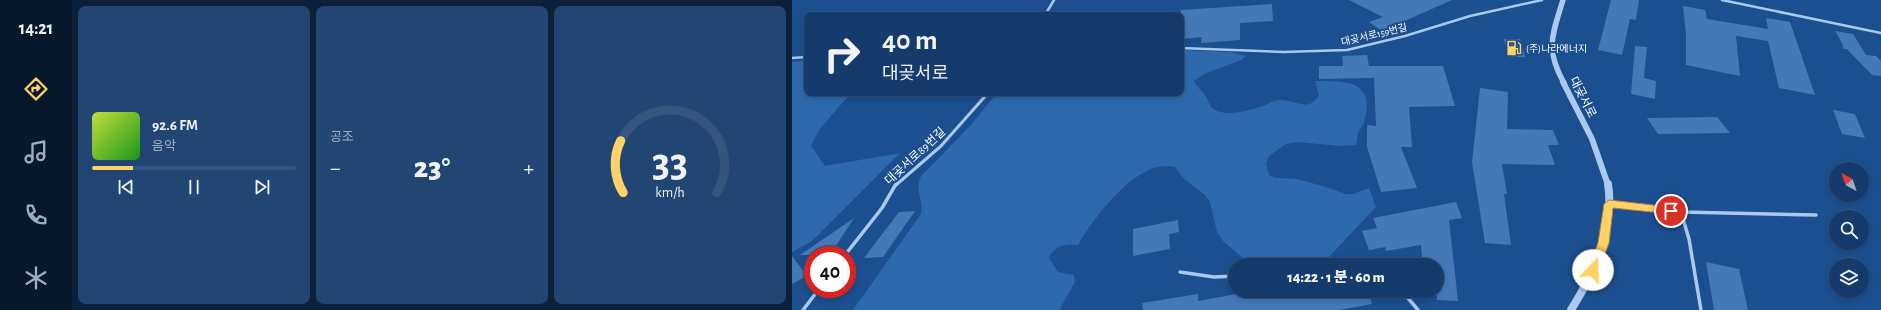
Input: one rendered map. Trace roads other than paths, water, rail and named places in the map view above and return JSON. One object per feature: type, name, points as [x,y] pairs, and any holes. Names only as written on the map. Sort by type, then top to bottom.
[{"type":"street","name":"대곶서로","points":[[1563,0],[1553,34],[1551,53],[1555,67],[1596,148],[1608,185],[1609,204],[1604,243],[1588,284],[1571,310]]},
{"type":"lane","points":[[1047,12],[1054,0]]},
{"type":"lane","name":"대곶서로159번길","points":[[1184,48],[1283,52],[1347,50],[1405,36],[1462,18],[1542,0]]},
{"type":"lane","points":[[1722,0],[1881,33]]},
{"type":"lane","points":[[792,58],[804,56]]},
{"type":"lane","name":"대곶서로89번길","points":[[852,246],[882,208],[897,183],[946,141],[985,96]]},
{"type":"lane","points":[[1609,204],[1682,212],[1816,215]]},
{"type":"lane","points":[[1682,212],[1689,239],[1701,310]]},
{"type":"lane","points":[[1180,272],[1214,278],[1228,277]]},
{"type":"lane","points":[[803,310],[812,298]]},
{"type":"lane","points":[[1408,298],[1418,310]]},
{"type":"place","name":"(주)나라에너지","points":[[1514,48]]}]
